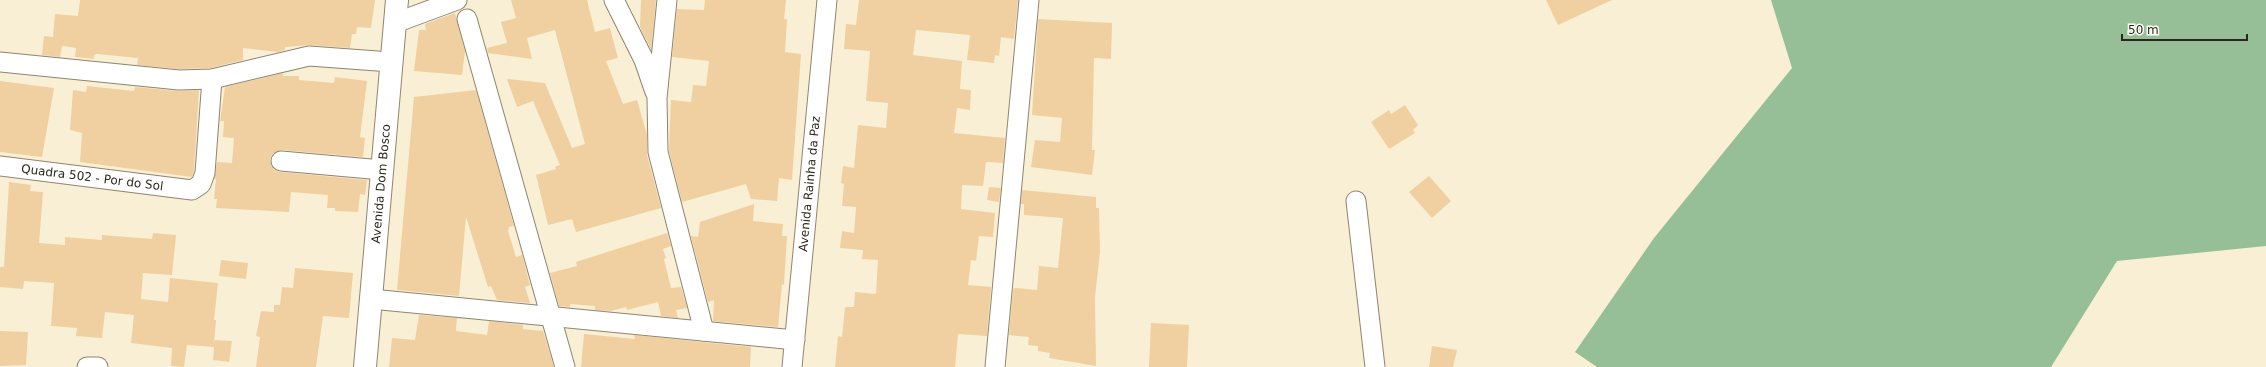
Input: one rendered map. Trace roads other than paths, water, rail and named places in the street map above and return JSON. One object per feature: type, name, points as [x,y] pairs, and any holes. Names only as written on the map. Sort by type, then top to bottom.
[{"type":"street","name":"Avenida Dom Bosco","points":[[365,367],[397,0]]},
{"type":"street","points":[[395,23],[457,0]]},
{"type":"street","points":[[614,0],[644,60],[657,98]]},
{"type":"street","points":[[667,0],[657,98],[656,136],[660,167],[704,331]]},
{"type":"street","name":"Avenida Rainha da Paz","points":[[792,367],[827,0]]},
{"type":"street","points":[[995,367],[1029,0]]},
{"type":"street","points":[[467,19],[552,316],[565,367]]},
{"type":"street","points":[[0,62],[179,80],[212,79],[309,56],[392,62]]},
{"type":"street","name":"Quadra 502 - Por do Sol","points":[[0,166],[185,190],[197,187],[201,184],[205,173],[212,79]]},
{"type":"street","points":[[281,160],[382,170]]},
{"type":"street","points":[[1356,201],[1374,367]]},
{"type":"street","points":[[371,300],[795,340]]},
{"type":"street","points":[[87,367],[98,367]]}]
